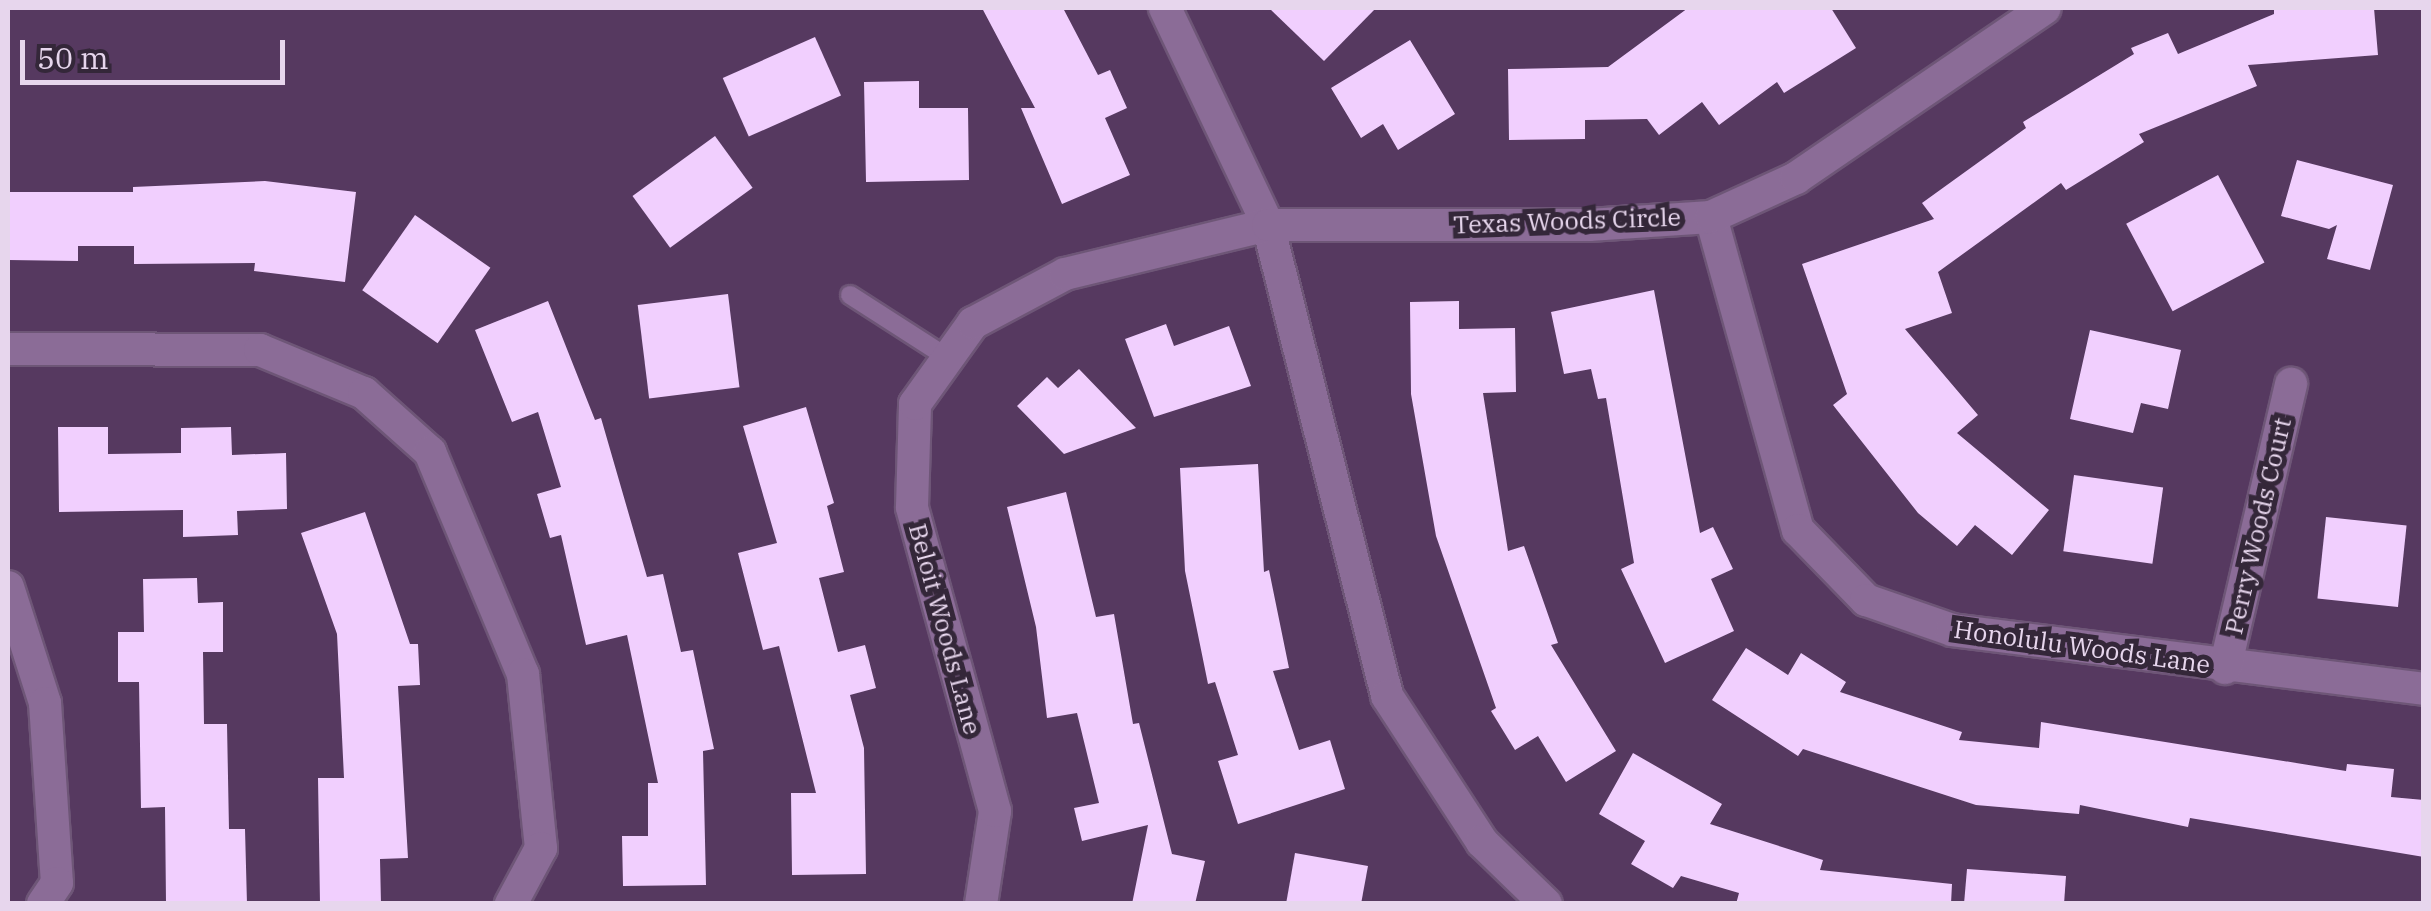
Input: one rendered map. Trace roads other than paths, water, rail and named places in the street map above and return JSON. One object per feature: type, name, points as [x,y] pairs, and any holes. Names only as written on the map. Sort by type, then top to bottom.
[{"type":"street","points":[[1165,8],[1268,225],[1386,696],[1482,842],[1530,899]]},
{"type":"street","name":"Texas Woods Circle","points":[[1268,225],[1589,225],[1712,217],[1796,178],[2046,8]]},
{"type":"street","name":"Honolulu Woods Lane","points":[[1712,217],[1798,530],[1866,600],[1952,630],[2225,668],[2424,690]]},
{"type":"street","name":"Beloit Woods Lane","points":[[981,904],[995,811],[912,507],[915,404],[973,323],[1064,274],[1268,225]]},
{"type":"street","points":[[8,349],[260,350],[364,393],[430,452],[524,674],[542,848],[511,904]]},
{"type":"street","name":"Perry Woods Court","points":[[2225,668],[2290,384]]},
{"type":"street","points":[[8,587],[46,703],[57,882],[43,904]]},
{"type":"lane","points":[[850,296],[948,358]]}]
